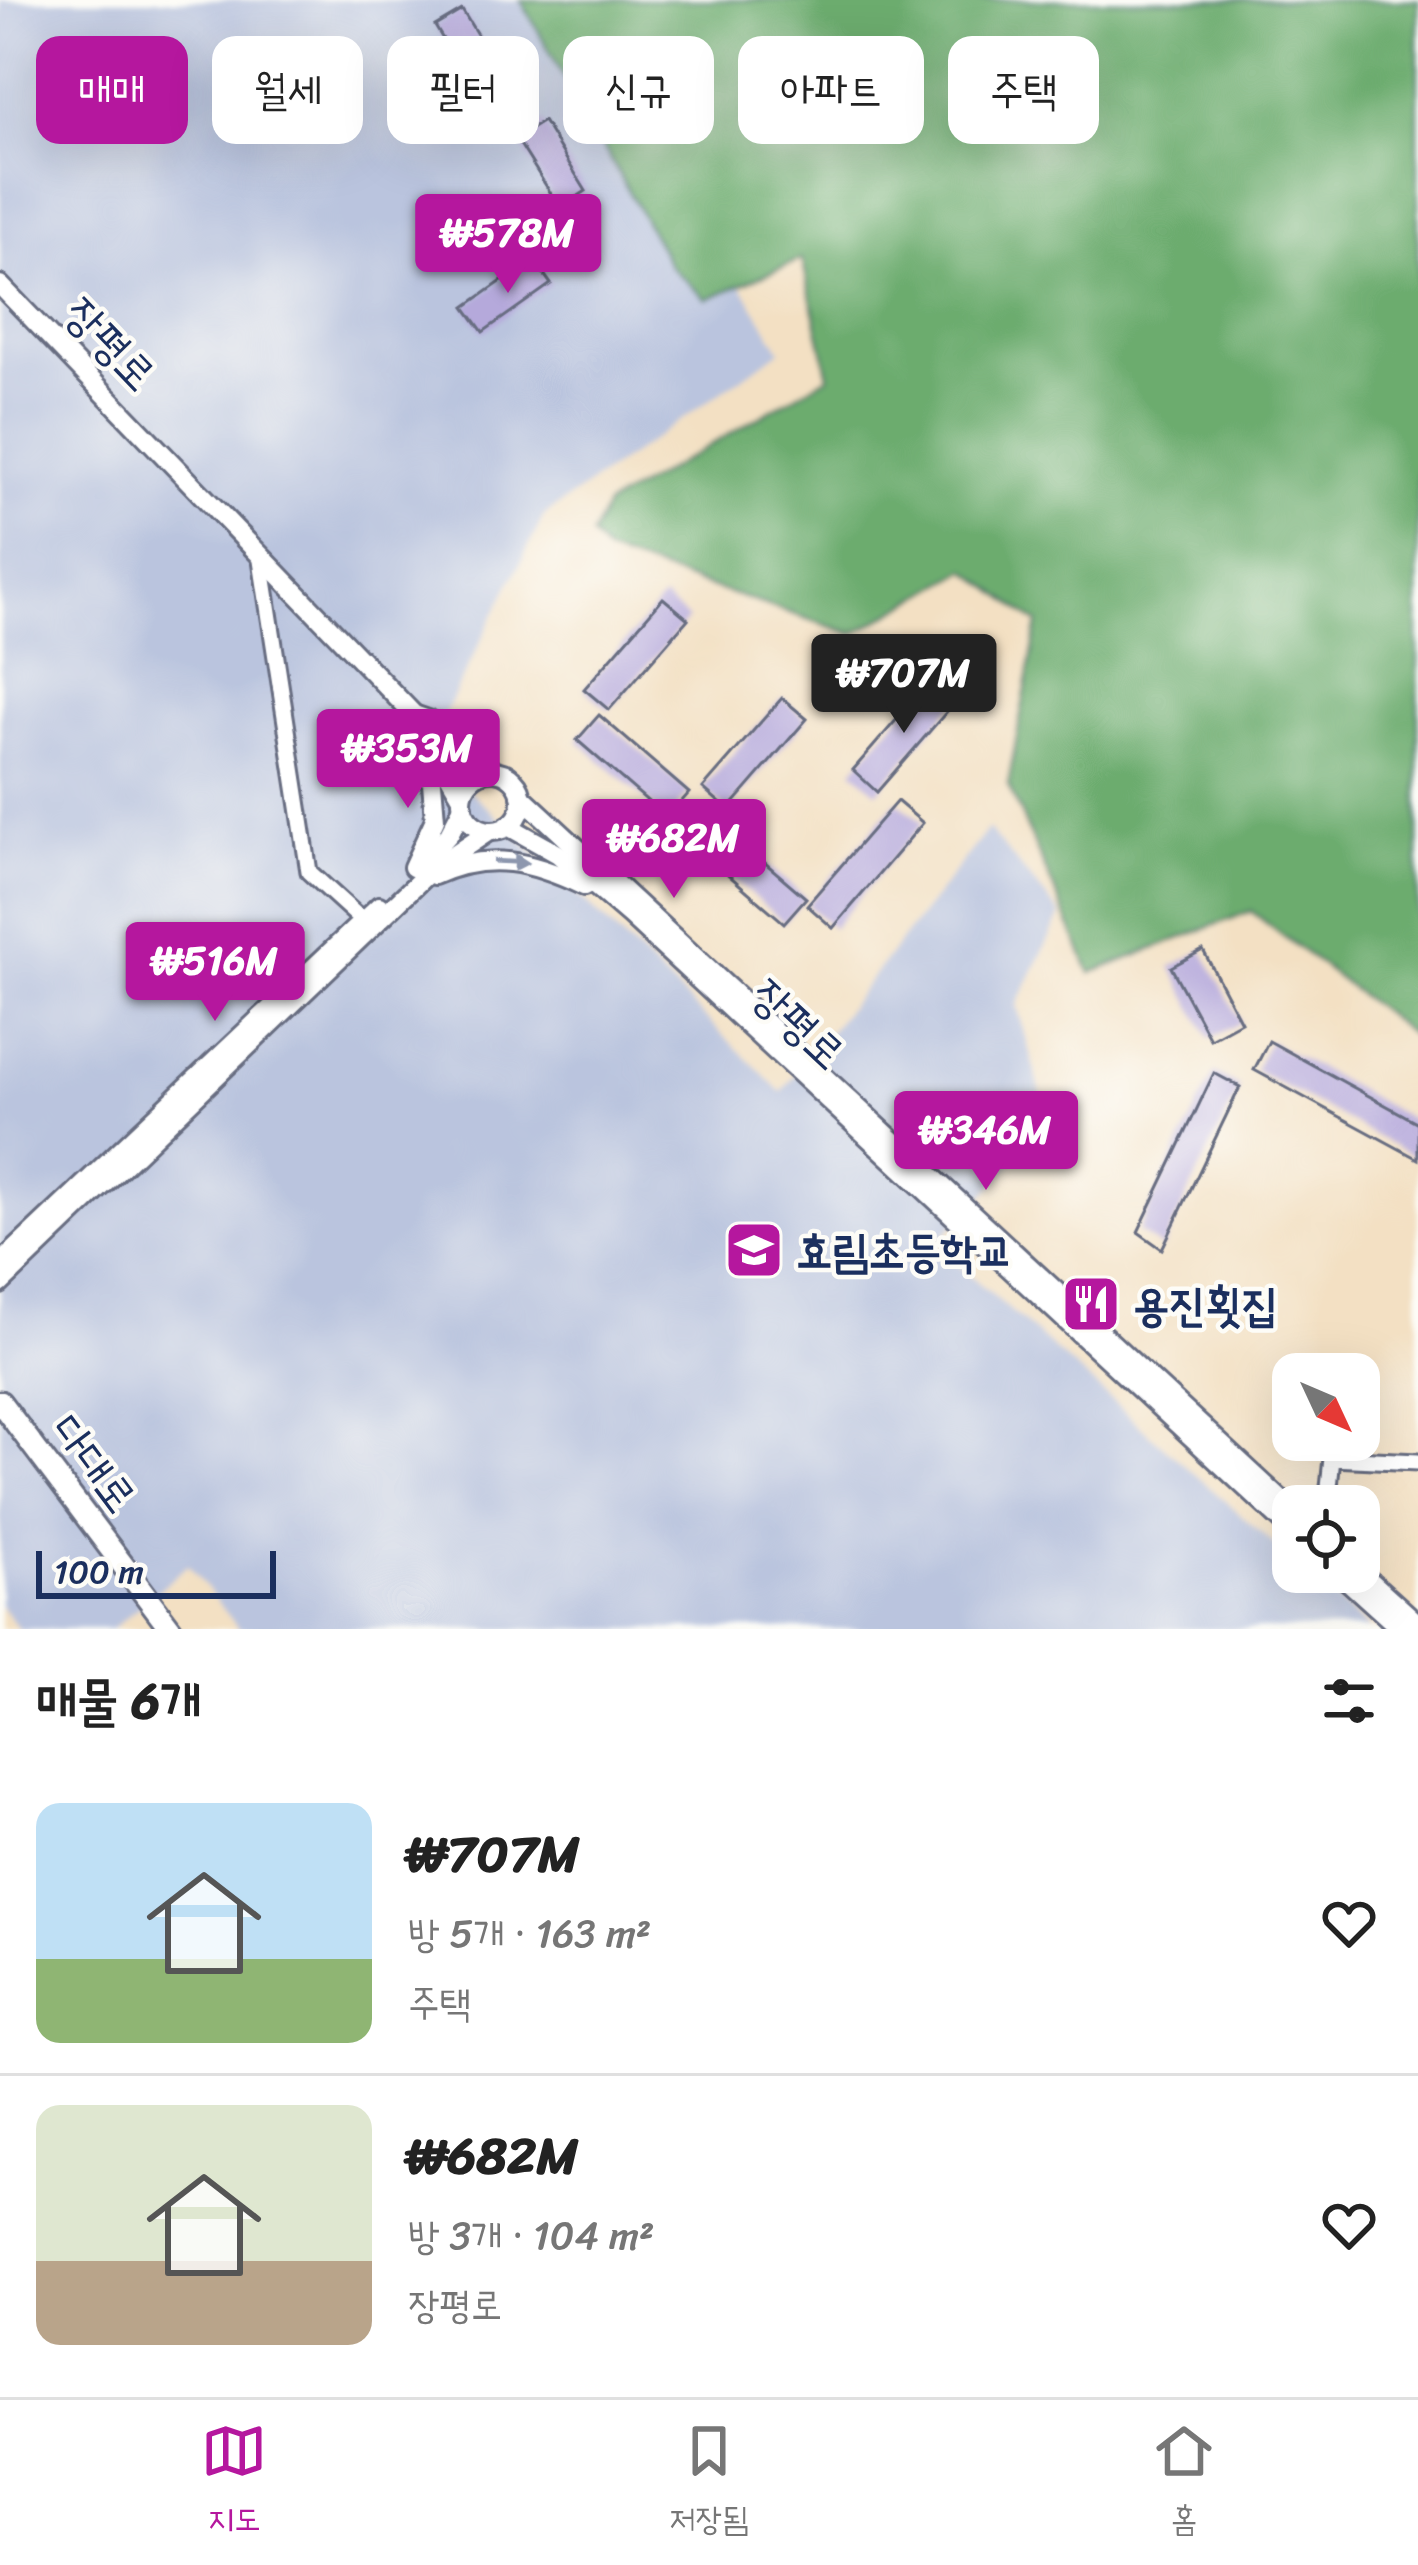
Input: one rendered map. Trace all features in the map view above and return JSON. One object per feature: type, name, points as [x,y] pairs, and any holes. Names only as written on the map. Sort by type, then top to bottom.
[{"type":"main road","name":"다대로","points":[[0,1402],[171,1629]]},
{"type":"street","name":"장평로","points":[[0,285],[414,716]]},
{"type":"street","points":[[260,554],[309,872],[363,921]]},
{"type":"street","points":[[414,716],[470,822],[499,828]]},
{"type":"street","points":[[0,1264],[363,921],[415,878],[458,848],[499,828],[520,810],[521,796],[510,776],[487,771],[437,723],[414,716]]},
{"type":"street","points":[[415,878],[435,819],[436,777],[427,740]]},
{"type":"street","points":[[0,1284],[415,878],[448,834],[474,776],[487,771]]},
{"type":"street","name":"장평로","points":[[521,796],[781,1052]]},
{"type":"street","name":"장평로","points":[[499,828],[558,854],[600,891],[876,1138],[1272,1512]]},
{"type":"street","points":[[415,878],[452,867],[518,860],[600,891]]},
{"type":"street","name":"장평로","points":[[1048,1299],[1272,1493]]},
{"type":"street","points":[[1329,1485],[1332,1458],[1418,1462]]},
{"type":"street","points":[[1368,1593],[1418,1624]]},
{"type":"street","points":[[1377,1593],[1401,1629]]},
{"type":"shaded area","points":[[0,0],[566,0],[588,36],[563,36],[563,144],[654,144],[781,350],[544,516],[427,749],[782,1092],[988,829],[1061,915],[1017,1005],[1047,1115],[997,1182],[935,1244],[1272,1542],[1272,1593],[1329,1593],[1369,1629],[239,1629],[188,1565],[112,1629],[19,1629],[0,1605]]},
{"type":"green space","points":[[521,0],[1418,0],[1418,1040],[1251,911],[1091,973],[1008,785],[1038,623],[967,570],[854,634],[606,553],[591,536],[606,506],[829,376],[802,259],[707,299],[671,267],[602,144],[714,144],[714,36],[563,36],[563,75]]},
{"type":"building","points":[[462,10],[478,36],[441,36],[435,26]]},
{"type":"building","points":[[543,121],[586,191],[560,208],[520,144],[539,144]]},
{"type":"building","points":[[533,259],[551,284],[483,332],[465,307]]},
{"type":"building","points":[[663,598],[688,619],[609,710],[584,689]]},
{"type":"building","points":[[931,680],[956,701],[877,792],[853,770]]},
{"type":"building","points":[[782,698],[807,719],[728,810],[703,788]]},
{"type":"building","points":[[599,715],[689,793],[667,818],[577,740]]},
{"type":"building","points":[[897,801],[923,823],[833,928],[807,905]]},
{"type":"building","points":[[715,820],[806,898],[784,923],[694,845]]},
{"type":"building","points":[[1203,950],[1241,1022],[1210,1039],[1171,967]]},
{"type":"building","points":[[1269,1041],[1418,1123],[1418,1159],[1254,1070]]},
{"type":"building","points":[[1214,1073],[1240,1087],[1162,1249],[1138,1232]]},
{"type":"place","name":"효림초등학교","points":[[754,1250]]},
{"type":"place","name":"용진횟집","points":[[1091,1304]]}]
